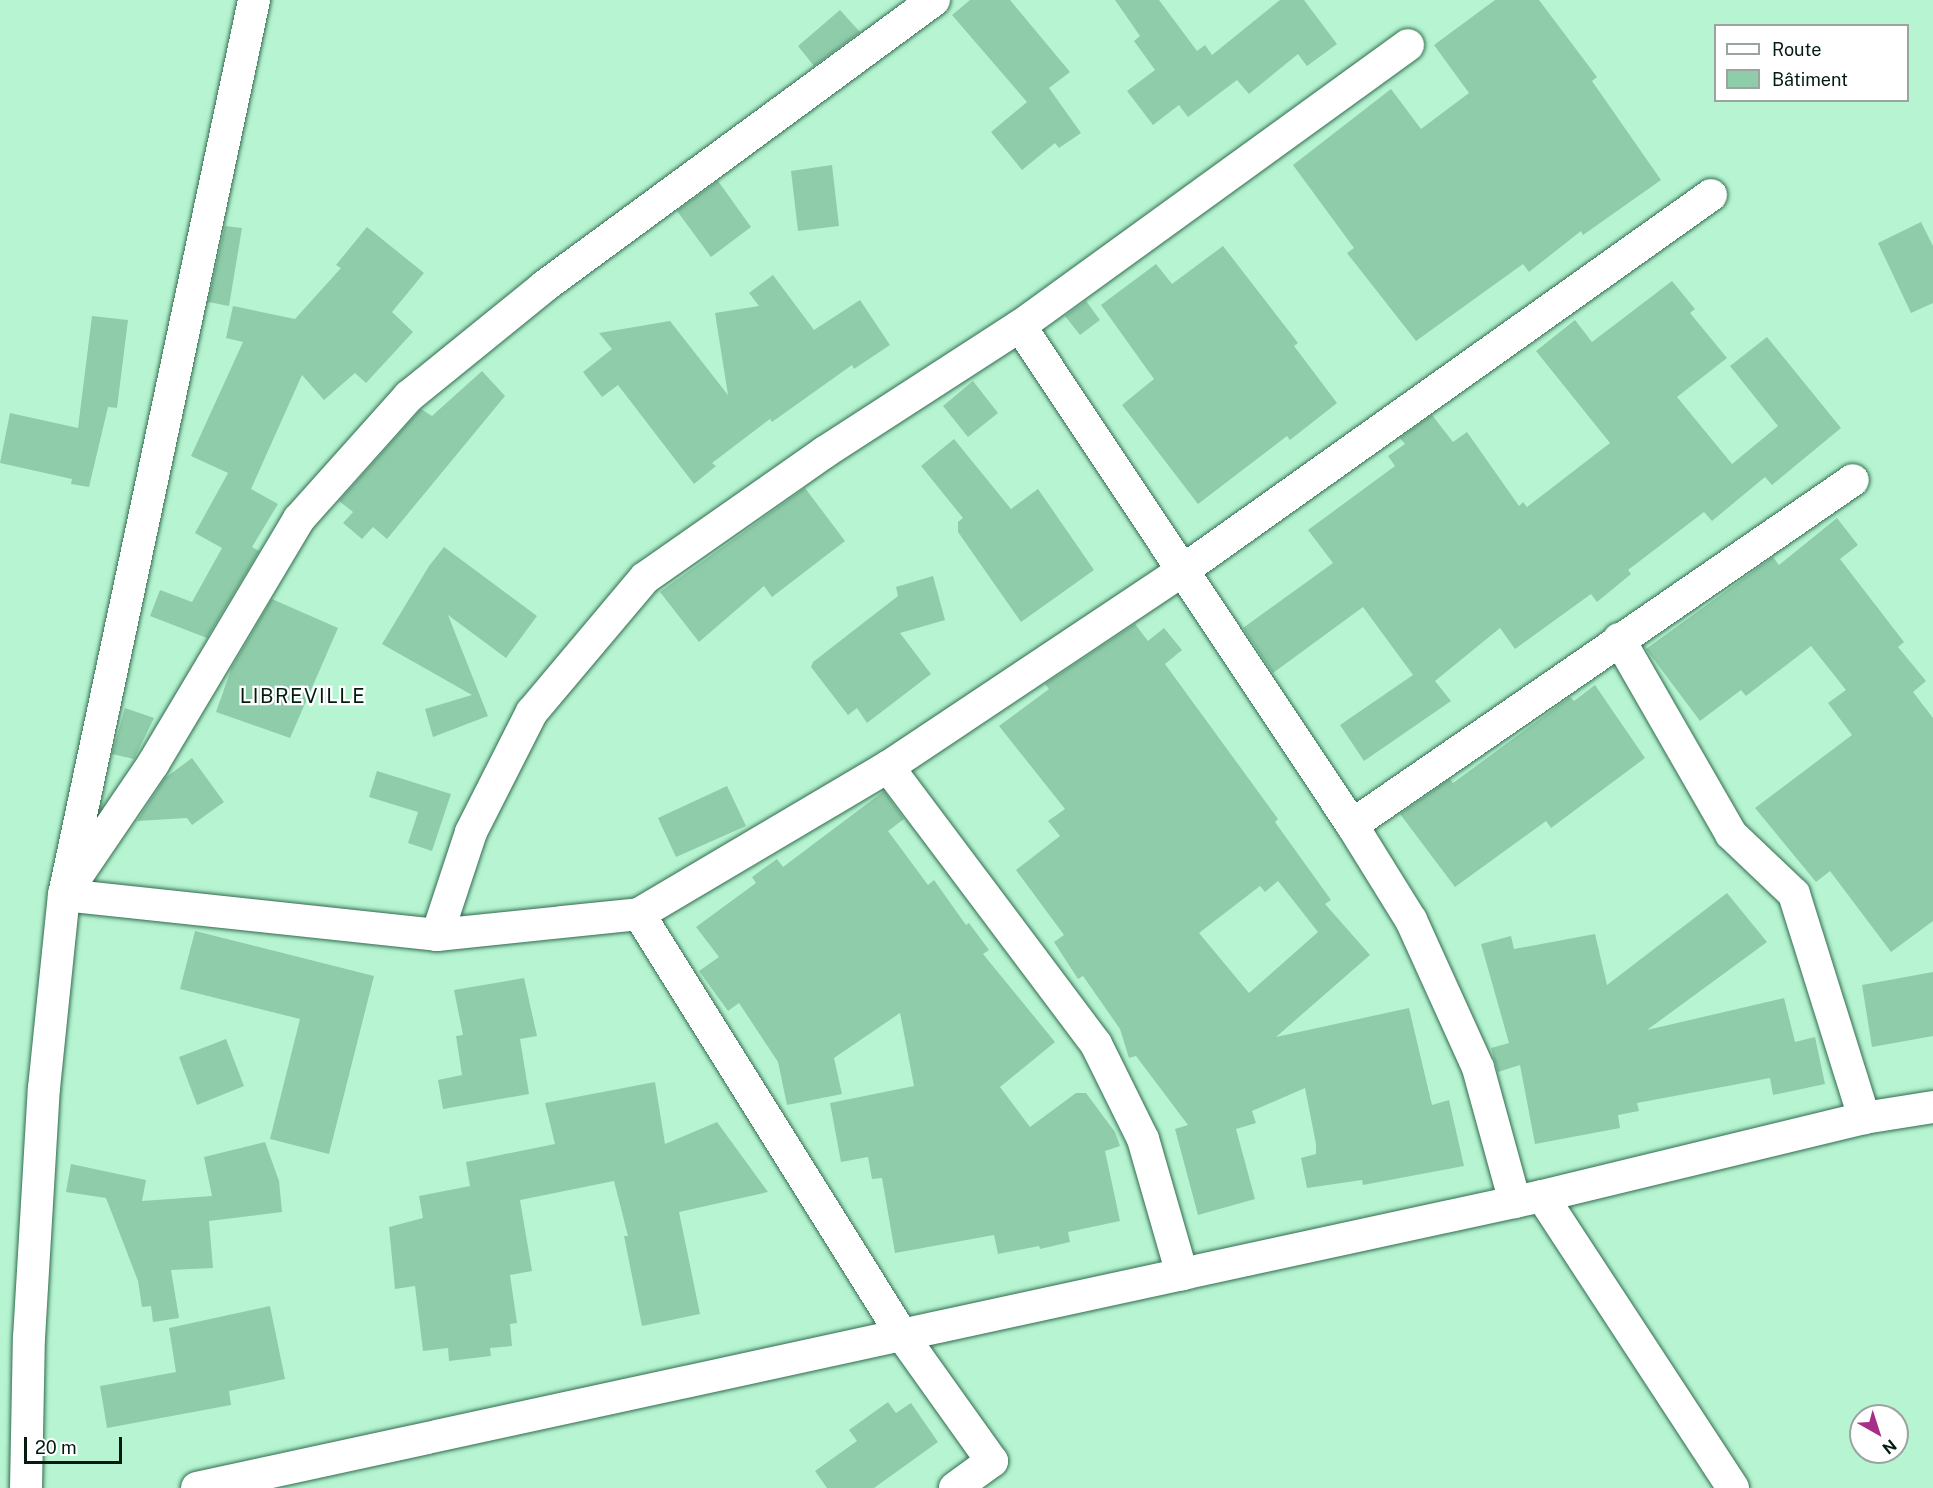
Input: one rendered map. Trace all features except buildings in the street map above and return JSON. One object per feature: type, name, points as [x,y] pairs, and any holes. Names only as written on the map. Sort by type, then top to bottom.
[{"type":"street","points":[[26,1488],[29,1338],[44,1088],[64,895],[254,0]]},
{"type":"street","points":[[64,895],[153,764],[299,519],[409,396],[545,286],[934,0]]},
{"type":"street","points":[[437,935],[471,832],[532,712],[645,578],[825,452],[1020,326],[1408,45]]},
{"type":"street","points":[[64,895],[437,935],[639,914],[888,767],[1182,571],[1711,195]]},
{"type":"street","points":[[1020,326],[1352,825],[1411,920],[1450,1001],[1528,1199],[1733,1488]]},
{"type":"street","points":[[1352,825],[1852,480]]},
{"type":"street","points":[[1619,639],[1731,834],[1794,894],[1864,1118]]},
{"type":"street","points":[[888,767],[1096,1044],[1143,1139],[1182,1274]]},
{"type":"street","points":[[639,914],[902,1335],[992,1461],[955,1488]]},
{"type":"street","points":[[197,1488],[1528,1199],[1864,1118],[1933,1107]]},
{"type":"district","name":"LIBREVILLE","points":[[303,696]]}]
